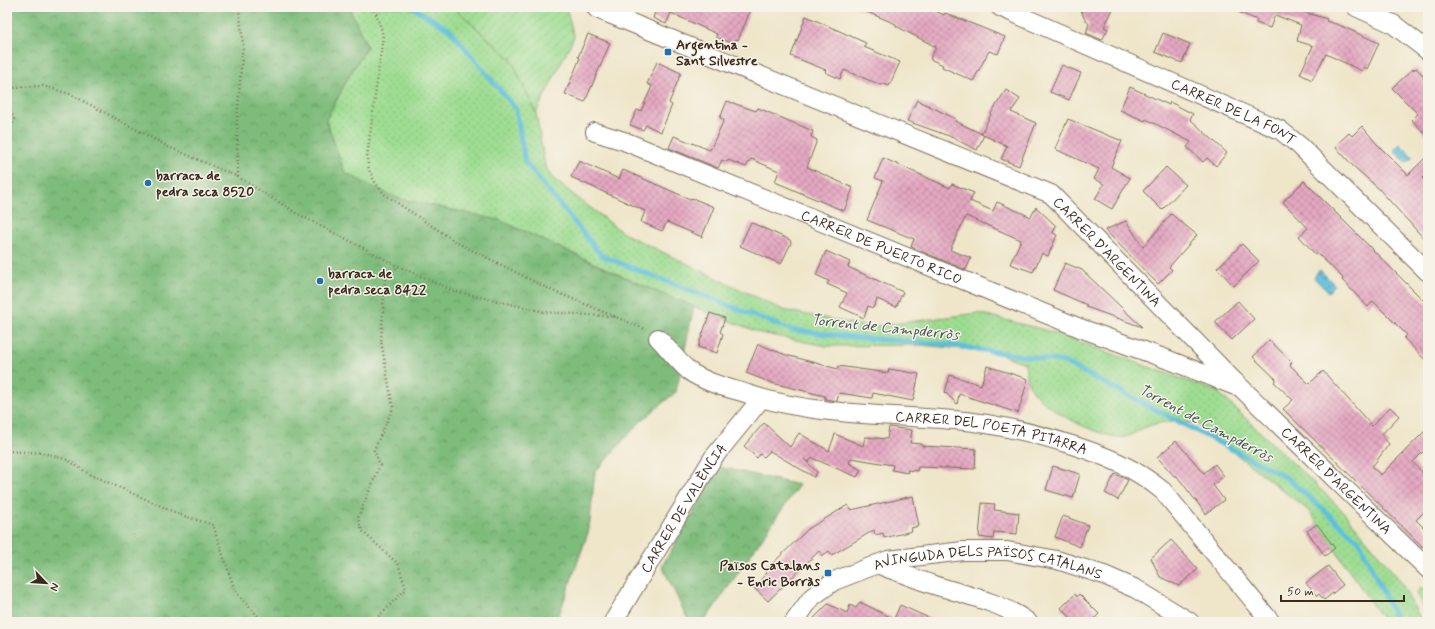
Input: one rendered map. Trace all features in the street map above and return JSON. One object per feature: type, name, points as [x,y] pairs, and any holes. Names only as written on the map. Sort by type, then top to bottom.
[{"type":"street","name":"CARRER DE LA FONT","points":[[1000,7],[1280,130],[1300,146],[1428,272]]},
{"type":"street","points":[[1356,7],[1393,24],[1428,51]]},
{"type":"street","name":"CARRER D'ARGENTINA","points":[[596,8],[1052,194],[1242,389],[1428,569]]},
{"type":"street","name":"CARRER DE PUERTO RICO","points":[[595,132],[624,141],[1080,328],[1170,360],[1242,389]]},
{"type":"street","name":"CARRER DEL POETA PITARRA","points":[[658,338],[690,371],[722,386],[761,399],[802,407],[956,420],[1000,426],[1060,441],[1126,465],[1145,476],[1163,491],[1271,622]]},
{"type":"street","points":[[1170,360],[1199,345]]},
{"type":"street","name":"CARRER DE VALÈNCIA","points":[[614,622],[713,458],[761,399]]},
{"type":"street","name":"AVINGUDA DELS PAÏSOS CATALANS","points":[[794,622],[812,597],[834,580],[888,560],[963,551],[1007,551],[1057,560],[1136,589],[1190,622]]},
{"type":"street","points":[[877,564],[932,585],[979,599],[1019,615],[1028,622]]},
{"type":"path","points":[[238,177],[237,120],[243,44],[239,7]]},
{"type":"path","points":[[372,7],[377,15],[383,35],[367,158],[375,182],[384,194],[456,242],[551,290],[644,328],[658,338]]},
{"type":"path","points":[[7,92],[17,87],[43,86],[70,94],[169,147],[238,177],[296,213],[398,266],[454,291],[538,310],[618,317]]},
{"type":"path","points":[[7,104],[14,119],[7,141]]},
{"type":"path","points":[[373,622],[406,589],[398,564],[362,531],[358,518],[380,465],[374,450],[393,408],[381,341],[385,279],[398,266]]},
{"type":"path","points":[[7,451],[44,453],[68,460],[89,474],[181,515],[213,525],[235,591],[263,622]]},
{"type":"green space","points":[[7,7],[349,7],[367,47],[348,78],[326,120],[345,173],[396,198],[499,220],[662,294],[694,306],[676,392],[640,422],[595,472],[589,530],[555,622],[7,622]]},
{"type":"green space","points":[[349,7],[453,7],[511,59],[536,113],[545,166],[552,178],[623,233],[783,310],[869,327],[978,313],[1052,332],[1218,392],[1340,508],[1399,579],[1422,622],[1384,622],[1309,511],[1199,425],[1172,421],[1143,428],[1124,437],[1114,437],[1101,433],[1072,421],[1046,404],[1030,387],[1025,363],[994,352],[919,345],[826,346],[760,333],[662,294],[499,220],[396,198],[345,173],[326,120],[348,78],[367,47]]},
{"type":"green space","points":[[453,7],[566,7],[574,37],[536,113],[511,59]]},
{"type":"green space","points":[[720,467],[799,485],[704,622],[689,622],[662,566]]},
{"type":"green space","points":[[1422,587],[1428,593],[1428,619],[1416,593]]},
{"type":"water","points":[[1400,144],[1413,157],[1406,163],[1394,150]]},
{"type":"water","points":[[1318,271],[1321,271],[1335,285],[1328,292],[1314,278]]},
{"type":"building","points":[[657,7],[752,7],[738,40],[736,39],[734,44],[716,37],[717,34],[671,13],[666,24],[653,18]]},
{"type":"building","points":[[855,7],[927,7],[944,15],[945,13],[1005,37],[998,54],[989,51],[973,81],[942,67],[943,65],[930,59],[936,47],[896,26],[896,24]]},
{"type":"building","points":[[1080,7],[1114,7],[1104,27],[1108,29],[1102,40],[1086,33],[1089,24],[1084,18]]},
{"type":"building","points":[[1227,7],[1288,7],[1327,19],[1326,21],[1339,25],[1379,43],[1367,69],[1364,67],[1362,71],[1326,54],[1312,80],[1300,74],[1313,46],[1297,41],[1301,25],[1275,15],[1270,28],[1256,23],[1257,20]]},
{"type":"building","points":[[806,16],[866,43],[864,47],[900,62],[889,86],[882,83],[881,85],[844,70],[840,79],[825,72],[826,70],[791,56]]},
{"type":"building","points":[[1163,33],[1190,44],[1182,63],[1155,52]]},
{"type":"building","points":[[588,34],[610,43],[585,102],[565,94]]},
{"type":"building","points":[[657,62],[681,73],[669,103],[672,105],[661,132],[646,125],[643,130],[630,125],[637,110],[641,111],[652,86],[647,84]]},
{"type":"building","points":[[1062,65],[1081,73],[1069,100],[1050,92]]},
{"type":"building","points":[[1416,68],[1428,80],[1428,137],[1412,120],[1418,114],[1392,88]]},
{"type":"building","points":[[1130,87],[1169,105],[1170,102],[1193,114],[1190,119],[1227,153],[1216,166],[1207,158],[1203,162],[1187,147],[1191,142],[1146,119],[1145,121],[1120,110]]},
{"type":"building","points":[[1006,90],[1020,99],[1011,112],[1036,123],[1019,166],[1001,159],[1007,146],[981,134],[993,110]]},
{"type":"building","points":[[917,100],[956,119],[955,121],[984,135],[977,150],[949,136],[907,121]]},
{"type":"building","points":[[727,101],[756,111],[758,108],[813,131],[811,137],[817,140],[807,167],[853,188],[844,211],[775,182],[779,171],[751,159],[746,167],[728,160],[727,162],[722,160],[718,168],[669,148],[674,136],[710,150],[724,120],[720,118]]},
{"type":"building","points":[[1068,119],[1122,141],[1111,167],[1130,178],[1112,209],[1095,199],[1104,184],[1094,179],[1099,169],[1055,149]]},
{"type":"building","points":[[1362,126],[1376,143],[1408,175],[1428,155],[1428,173],[1423,178],[1428,183],[1428,243],[1379,189],[1352,165],[1335,146],[1349,133],[1352,136]]},
{"type":"building","points":[[883,158],[950,188],[952,184],[974,193],[970,201],[993,211],[997,202],[1031,217],[1036,207],[1056,226],[1053,233],[1057,235],[1048,256],[1042,253],[1033,272],[1010,264],[1021,240],[966,216],[950,250],[971,258],[966,270],[911,247],[914,239],[867,220],[883,181],[875,178]]},
{"type":"building","points":[[579,161],[619,179],[623,170],[692,200],[692,198],[714,207],[702,237],[667,222],[662,231],[641,222],[645,211],[571,177]]},
{"type":"building","points":[[1166,167],[1186,185],[1162,210],[1143,191]]},
{"type":"building","points":[[1304,181],[1428,305],[1428,363],[1404,338],[1407,335],[1373,301],[1368,307],[1342,280],[1343,278],[1317,253],[1315,254],[1299,236],[1308,228],[1283,202]]},
{"type":"building","points":[[1171,214],[1197,235],[1169,267],[1172,270],[1158,284],[1105,230],[1126,221],[1143,247]]},
{"type":"building","points":[[752,223],[790,240],[791,243],[781,264],[740,246],[750,224]]},
{"type":"building","points":[[1242,244],[1259,261],[1234,286],[1217,268]]},
{"type":"building","points":[[826,251],[850,262],[848,267],[903,292],[896,307],[877,299],[873,308],[868,306],[864,318],[840,307],[847,293],[827,284],[829,281],[816,275]]},
{"type":"building","points":[[1065,263],[1082,270],[1142,327],[1086,307],[1087,305],[1053,290]]},
{"type":"building","points":[[1238,301],[1254,319],[1232,340],[1215,322]]},
{"type":"building","points":[[710,313],[725,318],[720,332],[723,334],[717,353],[698,347]]},
{"type":"building","points":[[1269,340],[1292,362],[1290,365],[1309,384],[1323,371],[1372,426],[1390,407],[1399,416],[1381,435],[1389,444],[1372,467],[1381,475],[1428,428],[1428,447],[1413,462],[1428,479],[1428,508],[1416,520],[1428,532],[1428,552],[1283,409],[1293,400],[1274,382],[1276,379],[1253,357]]},
{"type":"building","points":[[758,344],[786,355],[838,369],[838,366],[888,373],[889,369],[919,374],[913,401],[873,393],[872,398],[839,393],[837,401],[825,399],[825,396],[772,383],[746,373]]},
{"type":"building","points":[[987,366],[1028,379],[1018,413],[959,394],[957,404],[945,392],[950,375],[981,385]]},
{"type":"building","points":[[764,423],[790,447],[799,433],[829,451],[835,434],[863,446],[865,437],[887,439],[889,427],[912,430],[910,443],[922,444],[922,446],[976,449],[975,469],[918,467],[917,471],[907,470],[908,473],[892,470],[893,465],[851,458],[849,463],[861,470],[857,477],[812,458],[809,462],[804,459],[817,472],[814,477],[770,451],[764,457],[760,454],[757,458],[744,446]]},
{"type":"building","points":[[1176,441],[1204,473],[1215,464],[1224,476],[1213,485],[1224,500],[1206,514],[1176,475],[1175,477],[1157,457]]},
{"type":"building","points":[[1053,466],[1080,474],[1073,498],[1046,490]]},
{"type":"building","points":[[1115,474],[1128,480],[1118,500],[1105,493]]},
{"type":"building","points":[[913,496],[919,526],[911,528],[912,531],[884,538],[883,533],[875,535],[874,530],[832,555],[829,551],[822,556],[819,551],[768,601],[753,587],[767,573],[765,571],[808,529],[848,505],[851,510]]},
{"type":"building","points":[[982,503],[995,504],[994,510],[1019,513],[1017,534],[994,532],[993,539],[979,537]]},
{"type":"building","points":[[1063,516],[1088,525],[1080,547],[1055,537]]},
{"type":"building","points":[[1317,524],[1335,548],[1325,556],[1307,531]]},
{"type":"building","points":[[1171,540],[1198,569],[1179,586],[1160,577],[1151,558]]},
{"type":"building","points":[[1328,566],[1343,585],[1324,600],[1319,594],[1317,596],[1306,583]]},
{"type":"building","points":[[1075,594],[1077,597],[1079,594],[1099,614],[1091,622],[1075,622],[1061,608]]},
{"type":"building","points":[[860,602],[894,619],[900,605],[938,622],[823,622],[814,618],[828,604],[847,613],[850,605],[856,608]]},
{"type":"waterway","name":"Torrent de Campderròs","points":[[412,7],[450,30],[516,109],[525,162],[602,256],[791,330],[862,338],[942,344],[1064,362],[1287,478],[1359,541],[1397,622]]},
{"type":"place","name":"Argentina - Sant Silvestre","points":[[668,52]]},
{"type":"place","name":"barraca de pedra seca 8520","points":[[148,183]]},
{"type":"place","name":"barraca de pedra seca 8422","points":[[320,281]]},
{"type":"place","name":"Països Catalans - Enric Borràs","points":[[828,573]]}]
